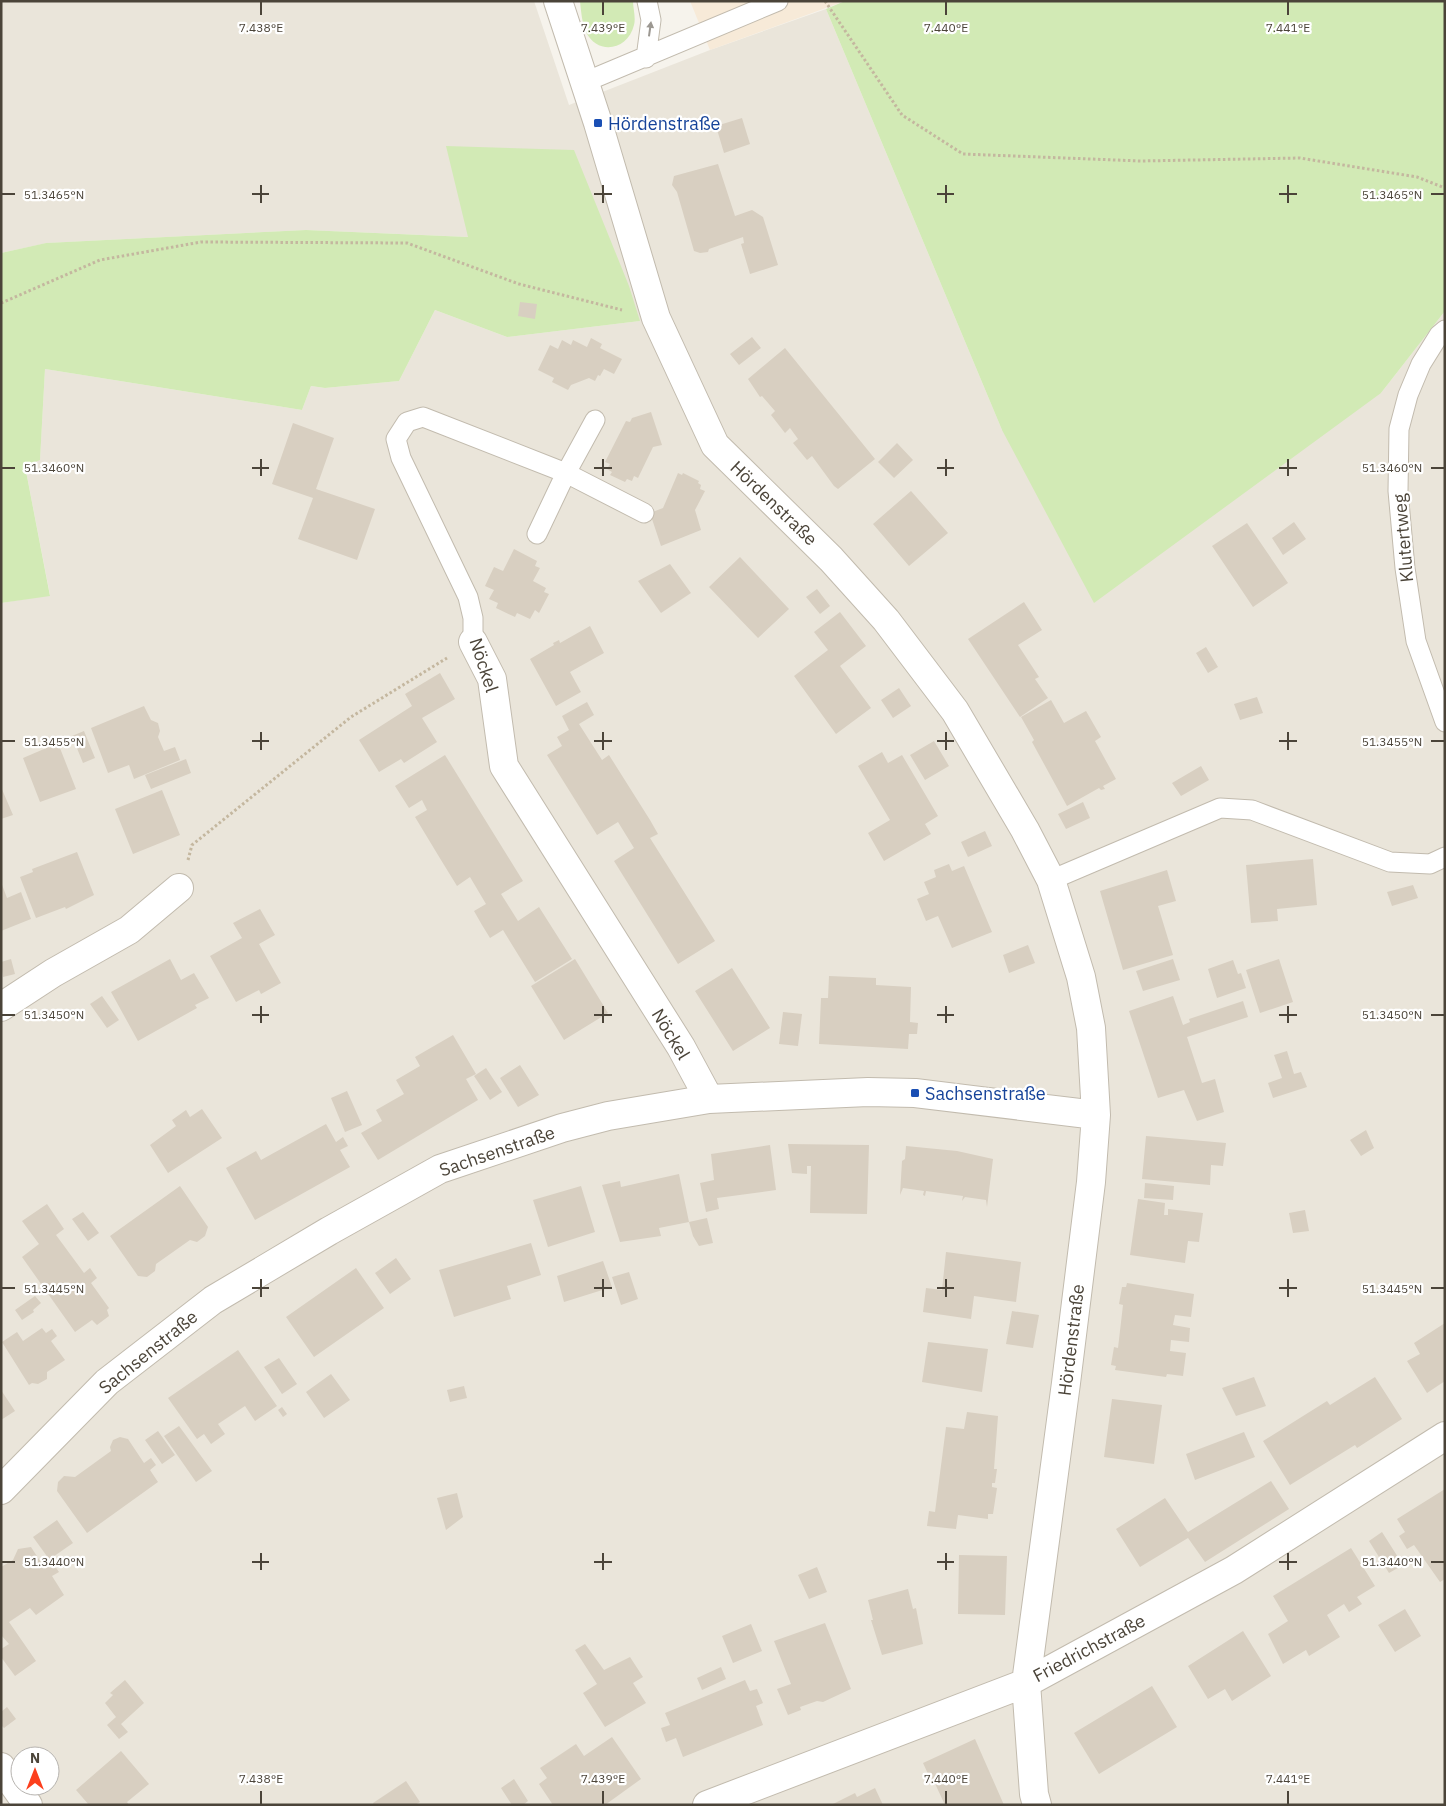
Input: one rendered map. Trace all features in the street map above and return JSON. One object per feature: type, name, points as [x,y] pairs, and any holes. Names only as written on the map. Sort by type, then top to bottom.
[{"type":"street","name":"Hördenstraße","points":[[558,1],[585,82],[656,318],[715,445],[831,559],[886,620],[955,711],[1025,830],[1051,880],[1081,978],[1091,1028],[1096,1115],[1091,1182],[1070,1354],[1026,1682],[1036,1805]]},
{"type":"street","name":"Nöckel","points":[[473,642],[492,679],[504,766],[680,1047],[709,1100]]},
{"type":"street","points":[[1,1007],[53,973],[129,930],[179,888]]},
{"type":"street","name":"Sachsenstraße","points":[[1,1490],[107,1382],[213,1300],[329,1231],[440,1170],[562,1128],[608,1116],[709,1100],[868,1092],[915,1094],[1096,1115]]},
{"type":"street","name":"Friedrichstraße","points":[[707,1805],[1026,1682],[1234,1570],[1445,1436]]},
{"type":"street","points":[[1,1767],[28,1805]]},
{"type":"lane","points":[[646,58],[651,20],[647,1]]},
{"type":"lane","points":[[585,82],[778,1]]},
{"type":"lane","name":"Klutertweg","points":[[1445,330],[1439,335],[1421,364],[1408,395],[1399,429],[1398,491],[1405,568],[1416,641],[1445,722]]},
{"type":"lane","name":"Nöckel","points":[[473,642],[473,618],[468,597],[401,458],[396,439],[407,422],[423,417],[566,473]]},
{"type":"lane","points":[[537,534],[566,473],[595,420]]},
{"type":"lane","points":[[566,473],[644,513]]},
{"type":"lane","points":[[1051,880],[1155,838],[1220,808],[1252,810],[1390,862],[1430,864],[1445,857]]},
{"type":"path","points":[[825,1],[902,116],[963,154],[1141,161],[1300,158],[1417,177],[1445,188]]},
{"type":"path","points":[[1,303],[100,260],[201,242],[407,244],[519,284],[656,318]]},
{"type":"path","points":[[179,888],[192,845],[351,717],[473,642]]},
{"type":"shaded area","points":[[1,1],[534,1],[569,105],[710,50],[826,9],[1002,430],[1381,393],[1445,311],[1445,1805],[1,1805],[1,603],[50,595],[25,466],[40,459],[45,369],[302,410],[311,386],[325,388],[399,381],[435,310],[507,337],[640,321],[469,237],[306,230],[47,243],[1,253]]},
{"type":"shaded area","points":[[690,1],[845,1],[710,50]]},
{"type":"green space","points":[[580,1],[633,1],[635,22],[626,40],[619,45],[605,47],[591,40],[586,32]]},
{"type":"green space","points":[[845,1],[1445,1],[1445,311],[1381,393],[1094,603],[1002,430],[826,9]]},
{"type":"green space","points":[[446,146],[574,150],[629,286],[640,321],[507,337],[435,310],[399,381],[325,388],[311,386],[302,410],[45,369],[40,460],[25,466],[50,596],[1,603],[1,253],[46,243],[306,230],[468,237]]},
{"type":"building","points":[[742,118],[750,144],[724,153],[716,126]]},
{"type":"building","points":[[718,164],[735,216],[752,210],[763,217],[778,265],[750,274],[741,244],[744,243],[743,237],[709,249],[708,252],[700,253],[694,251],[677,192],[672,185],[674,176]]},
{"type":"building","points":[[520,302],[537,304],[535,319],[518,316]]},
{"type":"building","points":[[752,337],[761,348],[739,365],[730,354]]},
{"type":"building","points":[[591,338],[602,344],[600,348],[622,359],[614,374],[604,369],[595,381],[589,378],[571,385],[568,390],[552,382],[554,378],[538,370],[550,345],[558,349],[562,340],[571,345],[573,340],[587,347]]},
{"type":"building","points":[[785,348],[875,459],[838,489],[812,456],[807,460],[793,443],[798,439],[790,428],[785,433],[771,415],[775,411],[762,396],[760,397],[748,379]]},
{"type":"building","points":[[651,412],[662,445],[653,447],[638,478],[634,476],[632,481],[627,479],[625,482],[610,475],[612,472],[607,469],[610,464],[605,462],[626,421],[630,422],[632,418]]},
{"type":"building","points":[[293,423],[334,438],[316,489],[375,509],[357,560],[298,539],[313,498],[272,484]]},
{"type":"building","points":[[897,443],[913,460],[894,478],[878,462]]},
{"type":"building","points":[[678,473],[682,475],[683,473],[699,481],[700,489],[705,491],[695,510],[701,530],[661,546],[650,513],[663,508]]},
{"type":"building","points":[[911,491],[948,533],[909,566],[873,524]]},
{"type":"building","points":[[1294,522],[1306,539],[1283,555],[1272,538]]},
{"type":"building","points":[[1247,523],[1288,583],[1253,607],[1212,546]]},
{"type":"building","points":[[514,549],[537,561],[535,566],[540,568],[533,581],[546,588],[544,592],[549,594],[539,613],[535,610],[530,619],[517,613],[515,617],[496,608],[498,603],[489,599],[494,590],[485,586],[494,567],[503,571]]},
{"type":"building","points":[[740,557],[789,609],[758,638],[709,587]]},
{"type":"building","points":[[670,564],[691,593],[661,613],[638,581]]},
{"type":"building","points":[[817,589],[830,606],[820,614],[806,597]]},
{"type":"building","points":[[1024,602],[1042,630],[1018,645],[1039,677],[1035,679],[1048,698],[1020,717],[968,639]]},
{"type":"building","points":[[840,612],[866,646],[840,666],[871,708],[836,734],[794,676],[828,650],[814,632]]},
{"type":"building","points":[[590,626],[604,653],[570,672],[581,692],[556,706],[530,659],[554,645],[553,643],[559,640],[560,643]]},
{"type":"building","points":[[1206,647],[1218,667],[1208,673],[1196,653]]},
{"type":"building","points":[[440,673],[455,699],[422,718],[437,742],[404,763],[401,759],[379,772],[359,740],[412,706],[405,694]]},
{"type":"building","points":[[899,688],[911,706],[893,718],[881,700]]},
{"type":"building","points":[[1257,697],[1263,713],[1240,720],[1234,704]]},
{"type":"building","points":[[1051,700],[1064,723],[1086,711],[1101,737],[1095,741],[1116,779],[1103,786],[1105,789],[1101,790],[1099,788],[1067,806],[1032,742],[1034,740],[1021,717]]},
{"type":"building","points":[[587,702],[594,715],[579,724],[602,760],[609,755],[650,820],[658,834],[650,838],[715,941],[678,964],[614,861],[634,848],[618,822],[597,835],[547,755],[562,746],[557,737],[569,730],[562,716]]},
{"type":"building","points":[[144,706],[151,720],[158,723],[160,731],[158,737],[164,751],[175,747],[180,760],[134,779],[129,765],[108,773],[91,728]]},
{"type":"building","points":[[84,731],[95,758],[83,763],[72,736]]},
{"type":"building","points":[[934,741],[949,766],[925,780],[910,755]]},
{"type":"building","points":[[58,743],[76,789],[40,802],[23,758]]},
{"type":"building","points":[[882,752],[888,763],[902,755],[938,816],[925,824],[931,834],[884,861],[868,833],[890,820],[858,766]]},
{"type":"building","points":[[445,755],[523,881],[501,894],[518,921],[539,907],[572,959],[535,982],[503,930],[490,938],[474,911],[486,904],[470,877],[457,886],[415,817],[427,810],[422,800],[409,808],[395,786]]},
{"type":"building","points":[[186,759],[191,773],[151,789],[145,775]]},
{"type":"building","points":[[1201,766],[1209,780],[1181,796],[1172,783]]},
{"type":"building","points":[[1,787],[13,815],[1,819]]},
{"type":"building","points":[[162,790],[180,835],[133,854],[115,809]]},
{"type":"building","points":[[1083,802],[1090,818],[1066,829],[1058,814]]},
{"type":"building","points":[[985,831],[992,846],[968,857],[961,842]]},
{"type":"building","points":[[77,852],[94,895],[66,909],[65,907],[36,918],[20,877],[33,872],[32,869]]},
{"type":"building","points":[[1313,859],[1317,905],[1277,909],[1278,921],[1251,923],[1246,865]]},
{"type":"building","points":[[949,864],[952,871],[964,866],[992,932],[952,948],[938,916],[926,921],[917,899],[929,894],[924,882],[936,877],[934,870]]},
{"type":"building","points":[[1167,870],[1176,901],[1158,906],[1173,955],[1123,970],[1100,891]]},
{"type":"building","points":[[1,882],[7,898],[21,892],[31,919],[1,931]]},
{"type":"building","points":[[1413,885],[1418,898],[1392,906],[1387,892]]},
{"type":"building","points":[[260,909],[275,935],[259,944],[281,983],[261,994],[259,990],[236,1002],[210,956],[242,938],[233,923]]},
{"type":"building","points":[[1028,945],[1035,963],[1009,973],[1003,955]]},
{"type":"building","points":[[11,959],[15,974],[3,977],[1,962]]},
{"type":"building","points":[[170,959],[181,980],[194,973],[209,998],[195,1005],[197,1008],[138,1041],[111,992]]},
{"type":"building","points":[[575,959],[608,1013],[564,1040],[531,986]]},
{"type":"building","points":[[1173,959],[1180,980],[1143,991],[1136,971]]},
{"type":"building","points":[[1279,959],[1293,1002],[1260,1013],[1246,970]]},
{"type":"building","points":[[1233,960],[1238,974],[1241,973],[1246,988],[1217,998],[1208,969]]},
{"type":"building","points":[[732,968],[770,1028],[733,1051],[695,991]]},
{"type":"building","points":[[829,976],[876,978],[876,985],[911,987],[910,1022],[918,1023],[917,1034],[909,1034],[908,1049],[819,1044],[821,998],[828,998]]},
{"type":"building","points":[[102,996],[119,1020],[107,1028],[90,1004]]},
{"type":"building","points":[[1173,996],[1183,1025],[1190,1022],[1189,1019],[1243,1001],[1248,1017],[1187,1037],[1202,1083],[1215,1079],[1224,1112],[1197,1121],[1184,1090],[1158,1098],[1129,1011]]},
{"type":"building","points":[[783,1012],[802,1014],[798,1046],[779,1044]]},
{"type":"building","points":[[453,1035],[476,1074],[466,1079],[478,1100],[378,1160],[361,1133],[382,1121],[376,1110],[404,1094],[396,1080],[420,1066],[415,1057]]},
{"type":"building","points":[[1287,1051],[1294,1074],[1301,1072],[1307,1087],[1273,1098],[1268,1083],[1282,1078],[1274,1055]]},
{"type":"building","points":[[520,1065],[539,1095],[518,1107],[500,1078]]},
{"type":"building","points":[[486,1068],[502,1092],[490,1100],[474,1076]]},
{"type":"building","points":[[347,1091],[362,1125],[345,1132],[331,1098]]},
{"type":"building","points":[[202,1109],[222,1138],[168,1173],[150,1145],[176,1126],[172,1120],[186,1110],[190,1117]]},
{"type":"building","points":[[326,1124],[336,1142],[343,1137],[348,1146],[340,1150],[350,1167],[255,1220],[226,1168],[256,1151],[261,1160]]},
{"type":"building","points":[[1366,1130],[1374,1148],[1361,1156],[1350,1140]]},
{"type":"building","points":[[1146,1136],[1226,1143],[1223,1166],[1211,1165],[1210,1185],[1142,1179]]},
{"type":"building","points":[[788,1144],[869,1145],[867,1214],[810,1213],[811,1166],[807,1166],[807,1174],[792,1173]]},
{"type":"building","points":[[770,1145],[776,1190],[717,1198],[719,1209],[706,1212],[700,1183],[714,1180],[711,1154]]},
{"type":"building","points":[[906,1146],[957,1151],[993,1159],[987,1207],[986,1200],[965,1197],[962,1201],[963,1196],[926,1191],[925,1196],[923,1195],[924,1191],[903,1188],[900,1195],[902,1161],[905,1159]]},
{"type":"building","points":[[679,1174],[689,1222],[659,1228],[661,1236],[620,1242],[602,1185],[620,1181],[621,1187]]},
{"type":"building","points":[[1145,1183],[1174,1186],[1173,1200],[1144,1198]]},
{"type":"building","points":[[180,1186],[208,1227],[205,1236],[197,1242],[190,1240],[156,1264],[155,1271],[147,1277],[138,1276],[110,1236]]},
{"type":"building","points":[[581,1186],[595,1232],[548,1247],[533,1200]]},
{"type":"building","points":[[1138,1199],[1165,1203],[1164,1215],[1168,1215],[1168,1209],[1203,1213],[1199,1242],[1188,1241],[1185,1263],[1130,1255]]},
{"type":"building","points":[[47,1204],[64,1229],[56,1235],[84,1273],[90,1268],[97,1278],[91,1283],[109,1308],[107,1310],[109,1316],[97,1325],[92,1320],[75,1332],[22,1257],[39,1244],[22,1221]]},
{"type":"building","points":[[1305,1210],[1309,1231],[1293,1233],[1289,1213]]},
{"type":"building","points":[[83,1212],[99,1233],[88,1241],[72,1219]]},
{"type":"building","points":[[707,1218],[713,1243],[699,1246],[693,1236],[689,1222]]},
{"type":"building","points":[[531,1243],[541,1275],[507,1286],[511,1299],[454,1317],[439,1270]]},
{"type":"building","points":[[946,1252],[1021,1262],[1016,1302],[974,1296],[971,1319],[923,1312],[926,1288],[942,1290]]},
{"type":"building","points":[[396,1258],[411,1279],[390,1294],[375,1273]]},
{"type":"building","points":[[603,1261],[612,1287],[564,1302],[557,1276]]},
{"type":"building","points":[[356,1268],[384,1308],[314,1357],[286,1317]]},
{"type":"building","points":[[629,1272],[638,1299],[621,1305],[612,1277]]},
{"type":"building","points":[[1127,1283],[1194,1294],[1191,1317],[1175,1315],[1173,1325],[1190,1328],[1189,1342],[1171,1340],[1170,1351],[1186,1353],[1183,1376],[1167,1374],[1166,1377],[1115,1370],[1116,1366],[1111,1365],[1114,1347],[1118,1348],[1123,1305],[1119,1304],[1122,1287],[1126,1287]]},
{"type":"building","points":[[35,1296],[41,1303],[33,1310],[34,1312],[22,1320],[15,1310]]},
{"type":"building","points":[[1012,1311],[1039,1315],[1033,1348],[1006,1344]]},
{"type":"building","points":[[1445,1323],[1445,1381],[1427,1393],[1407,1361],[1420,1354],[1414,1343]]},
{"type":"building","points":[[42,1328],[46,1333],[52,1329],[57,1336],[51,1341],[65,1360],[47,1372],[47,1379],[38,1384],[32,1383],[29,1385],[2,1342],[17,1332],[23,1341]]},
{"type":"building","points":[[928,1342],[988,1349],[982,1392],[922,1382]]},
{"type":"building","points":[[238,1350],[277,1406],[255,1421],[245,1406],[218,1424],[225,1434],[211,1444],[204,1434],[197,1439],[168,1398]]},
{"type":"building","points":[[279,1358],[297,1384],[282,1394],[264,1367]]},
{"type":"building","points":[[331,1374],[350,1400],[324,1418],[306,1392]]},
{"type":"building","points":[[1254,1377],[1266,1406],[1236,1416],[1222,1388]]},
{"type":"building","points":[[1375,1377],[1402,1419],[1357,1448],[1355,1445],[1290,1485],[1263,1441],[1327,1401],[1330,1405]]},
{"type":"building","points":[[464,1386],[467,1398],[450,1402],[447,1390]]},
{"type":"building","points":[[1,1390],[15,1411],[1,1420]]},
{"type":"building","points":[[1112,1399],[1162,1405],[1154,1464],[1104,1457]]},
{"type":"building","points":[[282,1407],[287,1414],[283,1417],[278,1410]]},
{"type":"building","points":[[967,1412],[998,1416],[994,1469],[997,1469],[995,1483],[992,1483],[992,1487],[997,1488],[993,1514],[988,1514],[988,1519],[958,1515],[956,1529],[927,1526],[929,1511],[935,1512],[946,1427],[964,1429]]},
{"type":"building","points":[[179,1426],[212,1471],[196,1482],[164,1436]]},
{"type":"building","points":[[158,1431],[175,1455],[162,1464],[145,1440]]},
{"type":"building","points":[[1244,1432],[1255,1457],[1195,1480],[1186,1454]]},
{"type":"building","points":[[120,1437],[128,1439],[144,1463],[151,1458],[156,1465],[150,1470],[158,1482],[87,1533],[57,1491],[58,1482],[64,1476],[75,1477],[111,1451],[110,1447],[113,1440]]},
{"type":"building","points":[[1271,1481],[1289,1509],[1205,1562],[1188,1538],[1140,1567],[1116,1529],[1165,1498],[1188,1532]]},
{"type":"building","points":[[1445,1489],[1445,1579],[1440,1582],[1414,1545],[1407,1549],[1399,1536],[1405,1532],[1397,1519]]},
{"type":"building","points":[[457,1493],[463,1517],[446,1530],[437,1498]]},
{"type":"building","points":[[57,1520],[73,1543],[50,1559],[59,1572],[52,1576],[64,1595],[36,1615],[30,1608],[9,1622],[36,1661],[15,1676],[1,1657],[1,1649],[9,1644],[1,1635],[1,1567],[13,1560],[18,1549],[31,1547],[42,1564],[49,1559],[33,1537]]},
{"type":"building","points":[[1382,1532],[1403,1565],[1389,1573],[1369,1541]]},
{"type":"building","points":[[1351,1548],[1375,1586],[1357,1597],[1362,1604],[1349,1612],[1344,1604],[1327,1615],[1340,1637],[1309,1656],[1306,1650],[1283,1664],[1268,1634],[1288,1621],[1273,1596]]},
{"type":"building","points":[[959,1555],[1007,1556],[1005,1615],[958,1614]]},
{"type":"building","points":[[817,1567],[827,1592],[809,1599],[798,1575]]},
{"type":"building","points":[[908,1589],[913,1609],[916,1608],[923,1644],[882,1655],[871,1620],[873,1620],[868,1600]]},
{"type":"building","points":[[1405,1609],[1421,1636],[1395,1652],[1378,1625]]},
{"type":"building","points":[[825,1623],[851,1689],[823,1702],[817,1701],[800,1707],[801,1710],[788,1715],[777,1689],[791,1684],[774,1641]]},
{"type":"building","points":[[751,1624],[762,1651],[733,1663],[722,1636]]},
{"type":"building","points":[[1243,1631],[1271,1676],[1232,1701],[1225,1689],[1208,1699],[1188,1666]]},
{"type":"building","points":[[585,1644],[604,1670],[630,1657],[643,1677],[633,1683],[646,1703],[605,1727],[583,1693],[597,1684],[575,1650]]},
{"type":"building","points":[[721,1667],[726,1679],[702,1690],[697,1678]]},
{"type":"building","points":[[125,1680],[144,1703],[121,1724],[128,1732],[119,1739],[107,1725],[116,1717],[105,1703],[113,1695],[110,1693]]},
{"type":"building","points":[[745,1680],[750,1691],[757,1689],[763,1703],[756,1706],[763,1725],[683,1757],[676,1738],[666,1742],[661,1728],[670,1725],[665,1713]]},
{"type":"building","points":[[1152,1686],[1177,1727],[1099,1774],[1074,1733]]},
{"type":"building","points":[[7,1707],[16,1719],[4,1728],[1,1725],[1,1712]]},
{"type":"building","points":[[612,1737],[641,1779],[605,1805],[553,1805],[539,1784],[547,1778],[540,1768],[576,1744],[584,1756]]},
{"type":"building","points":[[975,1739],[1004,1805],[945,1805],[931,1775],[929,1776],[923,1763]]},
{"type":"building","points":[[121,1751],[149,1784],[127,1802],[129,1805],[89,1805],[76,1790]]},
{"type":"building","points":[[514,1779],[528,1801],[523,1805],[512,1805],[501,1788]]},
{"type":"building","points":[[406,1781],[420,1802],[415,1805],[374,1805],[373,1803]]},
{"type":"building","points":[[875,1788],[883,1805],[831,1805],[855,1793],[857,1797]]},
{"type":"place","name":"Hördenstraße","points":[[598,123]]},
{"type":"place","name":"Sachsenstraße","points":[[915,1093]]}]
